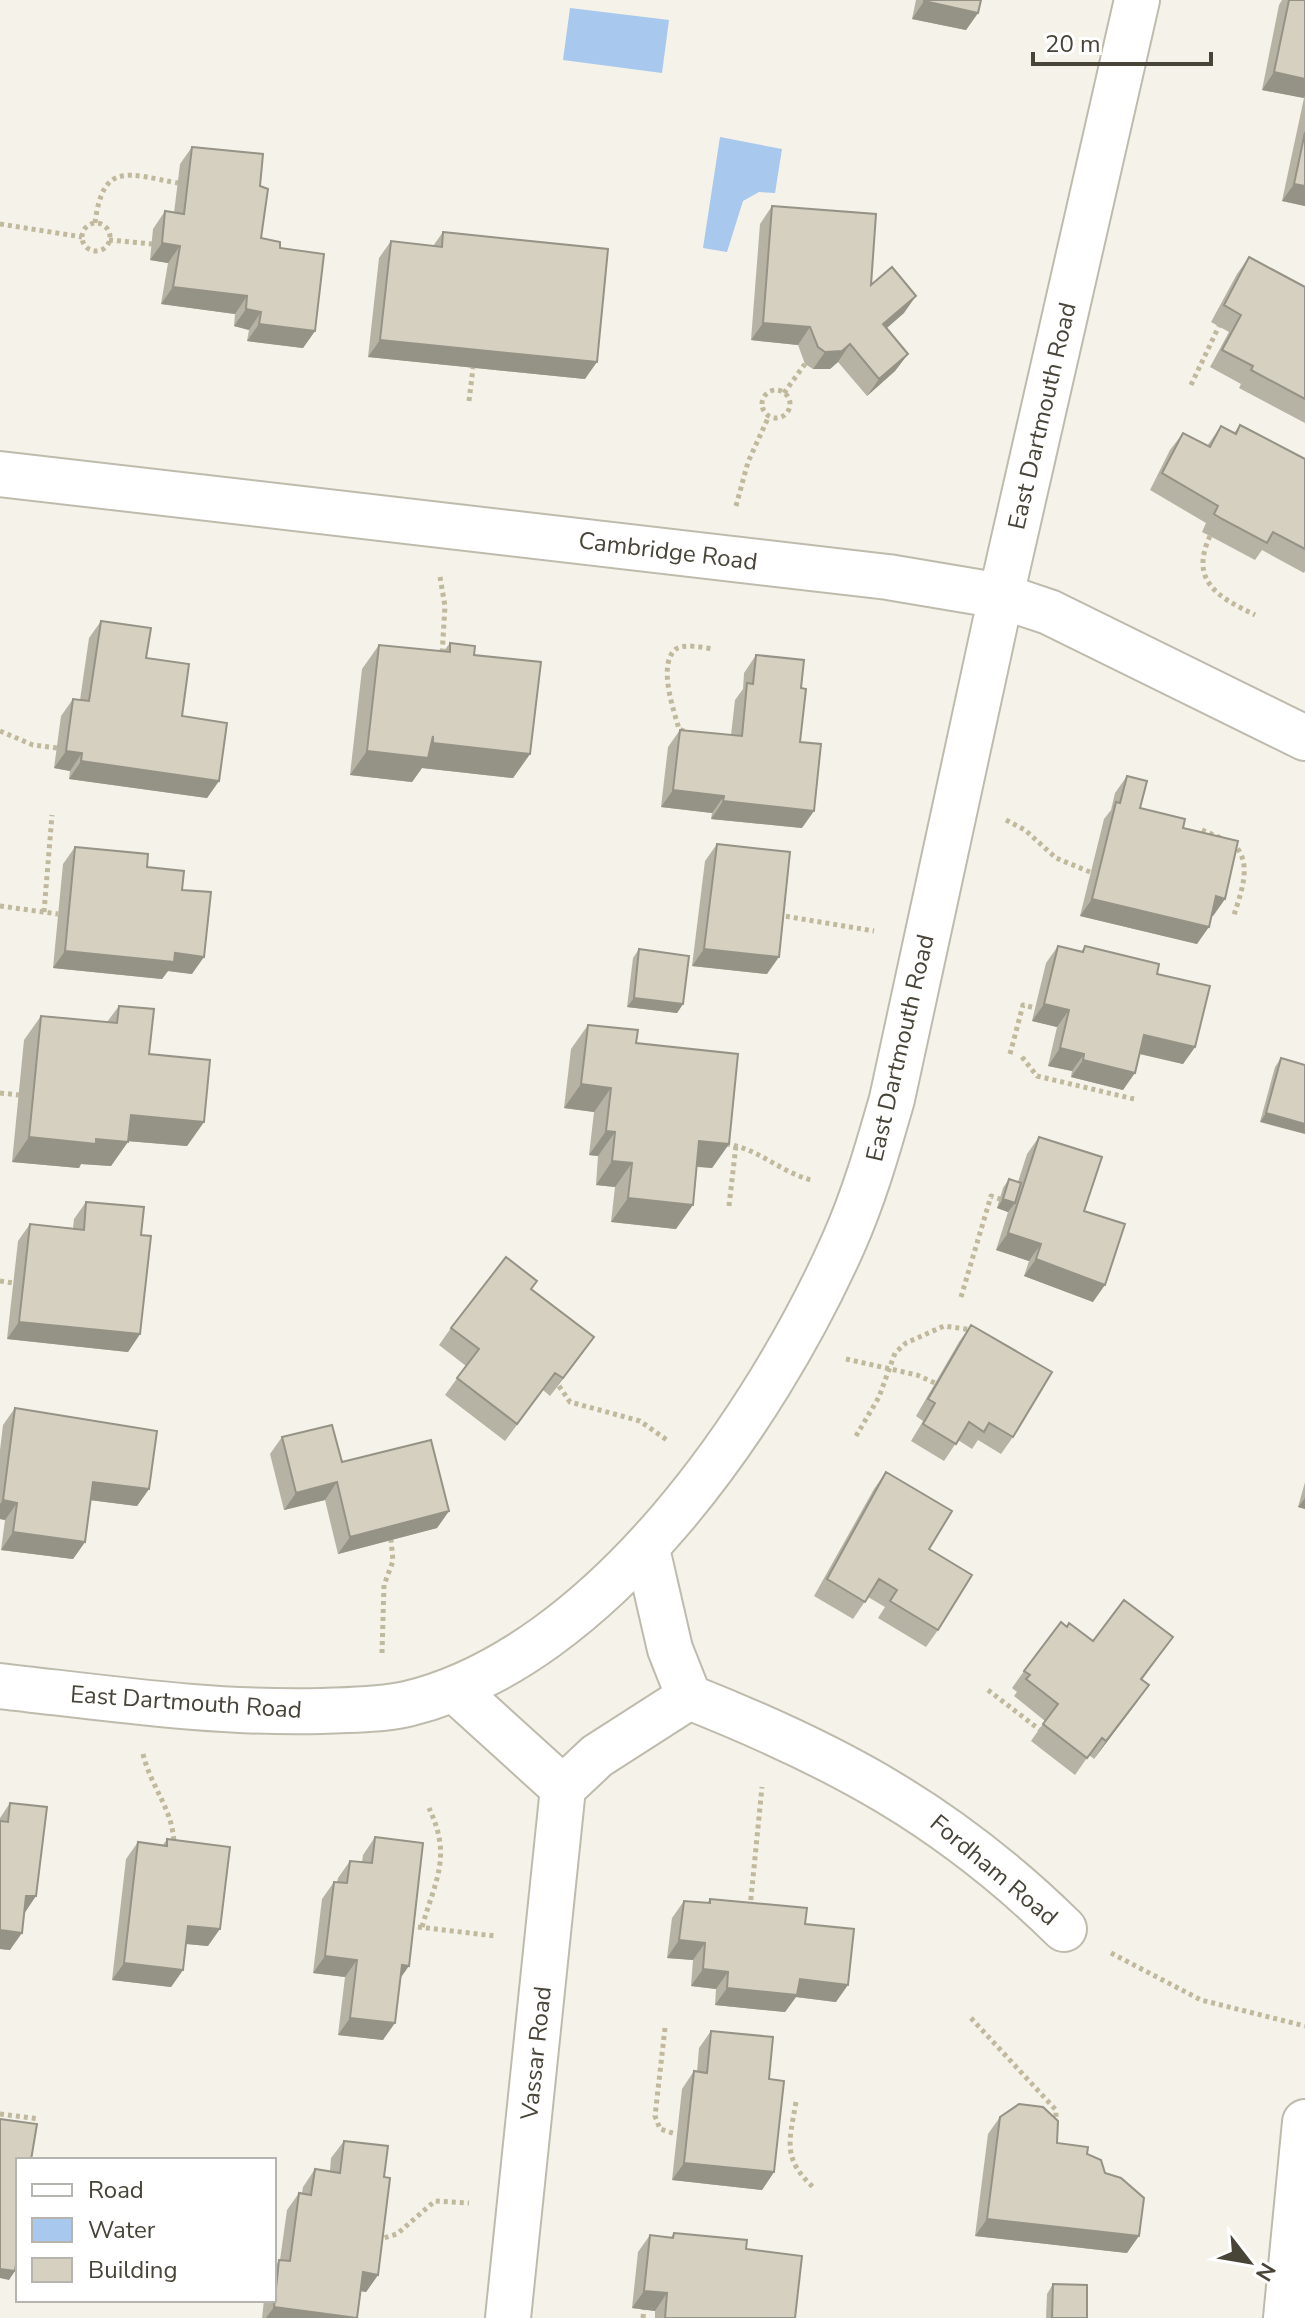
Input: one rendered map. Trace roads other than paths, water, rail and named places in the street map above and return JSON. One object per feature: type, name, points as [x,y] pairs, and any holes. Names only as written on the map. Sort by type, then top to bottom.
[{"type":"street","name":"East Dartmouth Road","points":[[0,1686],[278,1712],[404,1705],[455,1690],[522,1654],[592,1601],[647,1549],[737,1429],[795,1334],[842,1245],[862,1195],[892,1099],[1001,596],[1137,0]]},
{"type":"street","name":"Cambridge Road","points":[[0,474],[942,584],[1001,596],[1097,634],[1305,738]]},
{"type":"street","points":[[455,1690],[563,1788],[597,1756],[689,1697],[670,1649],[647,1549]]},
{"type":"street","name":"Fordham Road","points":[[689,1697],[768,1730],[872,1780],[927,1814],[1026,1892],[1064,1929]]},
{"type":"street","name":"Vassar Road","points":[[508,2318],[563,1788]]},
{"type":"street","points":[[1286,2318],[1305,2122]]},
{"type":"water","points":[[570,8],[669,20],[662,73],[563,60]]},
{"type":"water","points":[[720,137],[782,149],[775,193],[759,192],[743,201],[727,252],[703,248]]}]
